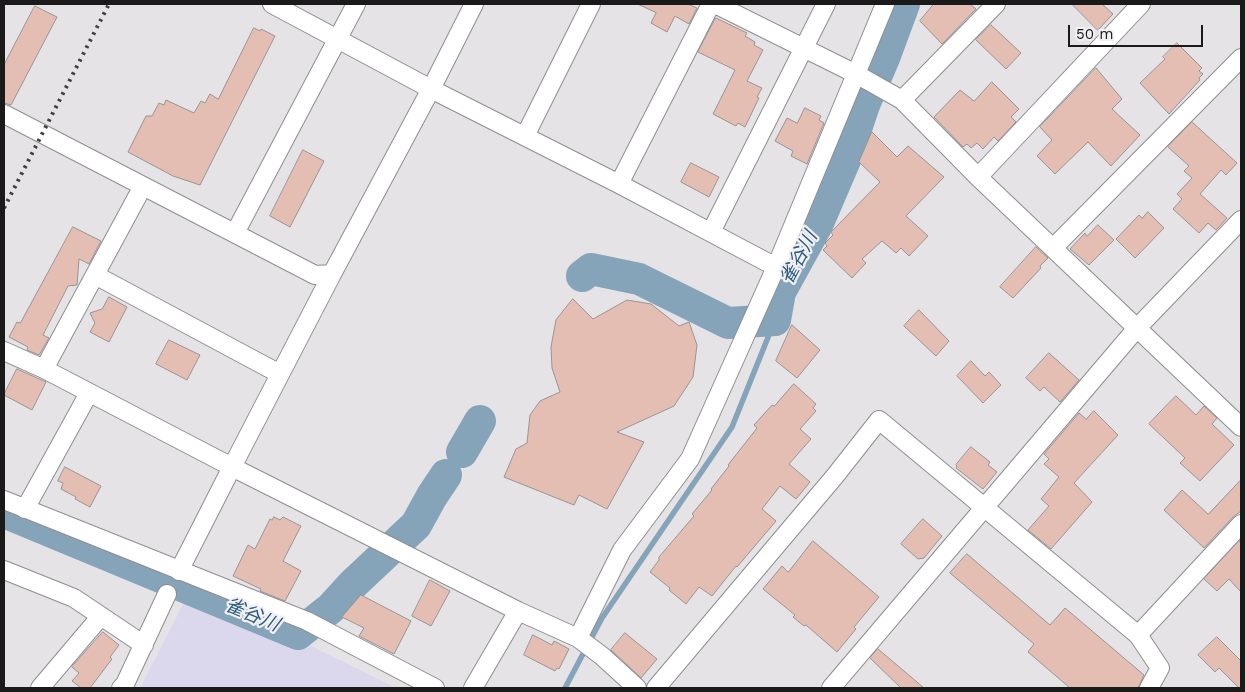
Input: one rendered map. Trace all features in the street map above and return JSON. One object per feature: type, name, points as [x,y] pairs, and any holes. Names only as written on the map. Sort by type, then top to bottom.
[{"type":"street","points":[[272,4],[431,89],[619,184],[776,267]]},
{"type":"street","points":[[235,234],[356,4]]},
{"type":"street","points":[[179,571],[474,4]]},
{"type":"street","points":[[525,136],[591,4]]},
{"type":"street","points":[[619,184],[713,4],[804,48],[895,96],[1241,427]]},
{"type":"street","points":[[711,232],[826,4]]},
{"type":"street","points":[[582,640],[622,550],[690,459],[859,76],[885,4]]},
{"type":"street","points":[[895,96],[996,4]]},
{"type":"street","points":[[978,177],[1141,4]]},
{"type":"street","points":[[1053,248],[1241,58]]},
{"type":"street","points":[[4,114],[314,275],[332,274]]},
{"type":"street","points":[[44,369],[144,186]]},
{"type":"street","points":[[831,688],[1137,328],[1241,220]]},
{"type":"street","points":[[95,275],[280,374]]},
{"type":"street","points":[[4,351],[44,369],[388,546],[518,611],[582,640],[637,688]]},
{"type":"street","points":[[25,509],[90,393]]},
{"type":"street","points":[[656,688],[880,420],[1138,635],[1160,668],[1148,688]]},
{"type":"street","points":[[4,500],[314,625],[436,688]]},
{"type":"street","points":[[1138,635],[1241,524]]},
{"type":"street","points":[[6,576],[74,598],[144,645]]},
{"type":"street","points":[[121,688],[144,645],[166,594]]},
{"type":"street","points":[[473,688],[518,611]]},
{"type":"street","points":[[40,688],[101,616]]},
{"type":"shaded area","points":[[187,597],[311,646],[396,688],[140,688]]},
{"type":"building","points":[[638,4],[688,4],[697,8],[689,24],[675,16],[667,32],[651,23],[656,13]]},
{"type":"building","points":[[934,4],[970,4],[976,9],[942,44],[920,21]]},
{"type":"building","points":[[1072,4],[1102,4],[1113,14],[1098,30]]},
{"type":"building","points":[[35,6],[57,17],[11,105],[4,103],[4,65]]},
{"type":"building","points":[[716,18],[747,33],[745,36],[755,42],[754,45],[763,50],[747,81],[762,88],[745,127],[738,123],[736,126],[713,114],[735,70],[698,52]]},
{"type":"building","points":[[991,25],[1021,53],[1006,69],[976,40]]},
{"type":"building","points":[[254,28],[260,31],[261,29],[275,36],[200,185],[173,176],[128,152],[146,116],[152,116],[159,103],[164,105],[166,100],[194,113],[201,101],[205,103],[210,94],[218,99]]},
{"type":"building","points":[[1177,43],[1202,68],[1199,71],[1203,74],[1199,78],[1200,80],[1169,114],[1140,83],[1165,59],[1163,57]]},
{"type":"building","points":[[1096,68],[1122,99],[1112,109],[1140,135],[1111,166],[1088,142],[1055,174],[1037,156],[1052,140],[1040,127]]},
{"type":"building","points":[[992,82],[1019,109],[1011,117],[1016,122],[998,141],[994,137],[983,149],[977,143],[971,148],[967,144],[963,147],[934,117],[960,90],[974,101]]},
{"type":"building","points":[[805,108],[821,116],[819,120],[824,123],[807,164],[791,156],[793,151],[775,141],[787,118],[797,123]]},
{"type":"building","points":[[1192,122],[1237,163],[1226,175],[1221,170],[1200,194],[1227,218],[1216,230],[1208,223],[1199,233],[1173,209],[1182,199],[1177,194],[1192,178],[1184,171],[1189,166],[1168,147]]},
{"type":"building","points":[[872,132],[897,157],[908,146],[944,177],[906,216],[928,236],[909,256],[901,248],[896,253],[882,241],[862,259],[866,263],[852,278],[823,250],[827,246],[825,243],[833,235],[831,232],[880,182],[859,162]]},
{"type":"building","points":[[303,150],[324,161],[290,227],[270,216]]},
{"type":"building","points":[[691,163],[719,177],[709,197],[681,182]]},
{"type":"building","points":[[1148,212],[1164,228],[1135,258],[1116,239],[1139,215],[1142,218]]},
{"type":"building","points":[[1098,225],[1114,240],[1089,265],[1070,249],[1085,233],[1087,236]]},
{"type":"building","points":[[73,227],[101,241],[89,264],[79,259],[77,285],[68,286],[43,335],[49,338],[39,355],[27,350],[28,347],[9,337],[17,322],[20,323]]},
{"type":"building","points":[[1036,247],[1048,258],[1013,298],[1000,287]]},
{"type":"building","points":[[109,297],[127,307],[109,342],[90,332],[95,323],[90,313],[102,309]]},
{"type":"building","points":[[573,299],[593,319],[627,300],[651,304],[679,326],[689,322],[697,345],[693,377],[674,406],[617,432],[644,442],[607,509],[579,495],[574,505],[504,477],[516,449],[527,443],[530,415],[540,401],[560,392],[552,368],[551,347],[556,320]]},
{"type":"building","points":[[919,310],[949,341],[936,356],[904,326]]},
{"type":"building","points":[[792,325],[820,350],[797,378],[776,361]]},
{"type":"building","points":[[169,340],[200,355],[187,380],[156,364]]},
{"type":"building","points":[[1049,353],[1079,380],[1060,402],[1044,387],[1040,391],[1026,378]]},
{"type":"building","points":[[971,361],[985,376],[989,372],[1001,385],[983,403],[957,376]]},
{"type":"building","points":[[17,369],[46,382],[32,410],[4,395]]},
{"type":"building","points":[[794,384],[816,404],[813,408],[816,411],[800,429],[811,439],[789,464],[810,482],[796,499],[780,486],[762,509],[776,521],[712,596],[699,587],[686,604],[650,572],[659,560],[659,557],[694,516],[692,514],[757,428],[754,425]]},
{"type":"building","points":[[1176,396],[1196,415],[1204,406],[1217,418],[1212,424],[1234,445],[1200,481],[1180,463],[1185,458],[1149,424]]},
{"type":"building","points":[[1094,411],[1118,435],[1074,483],[1092,502],[1051,549],[1028,530],[1049,506],[1041,499],[1059,477],[1044,464],[1049,459],[1044,454],[1079,413],[1086,419]]},
{"type":"building","points":[[971,447],[990,462],[988,465],[997,472],[983,489],[956,468],[956,465]]},
{"type":"building","points":[[65,467],[101,486],[90,507],[61,489],[63,483],[58,481]]},
{"type":"building","points":[[1241,480],[1241,511],[1204,548],[1164,510],[1182,490],[1208,514]]},
{"type":"building","points":[[274,517],[280,520],[283,517],[301,526],[283,561],[301,571],[285,601],[260,591],[261,589],[233,576],[248,545],[255,549],[270,519],[272,520]]},
{"type":"building","points":[[923,519],[942,536],[924,558],[918,559],[901,544]]},
{"type":"building","points":[[813,541],[879,597],[854,627],[856,629],[837,652],[806,625],[804,626],[793,617],[795,615],[763,589],[782,566],[788,572]]},
{"type":"building","points":[[1239,541],[1241,543],[1241,592],[1229,579],[1217,591],[1204,579]]},
{"type":"building","points":[[967,554],[1050,625],[1065,608],[1144,675],[1138,688],[1070,688],[1028,652],[1034,644],[950,573]]},
{"type":"building","points":[[430,580],[450,591],[431,626],[412,616]]},
{"type":"building","points":[[361,595],[411,621],[394,654],[359,636],[364,628],[342,617]]},
{"type":"building","points":[[103,632],[119,645],[110,657],[112,659],[90,688],[81,688],[72,681],[79,673],[72,667]]},
{"type":"building","points":[[625,633],[657,659],[641,678],[611,650]]},
{"type":"building","points":[[533,635],[552,645],[554,641],[569,649],[559,669],[557,668],[555,671],[524,655]]},
{"type":"building","points":[[1217,637],[1241,661],[1241,688],[1219,668],[1215,672],[1198,655]]},
{"type":"building","points":[[878,649],[924,688],[901,688],[870,658]]},
{"type":"waterway","name":"雀谷川","points":[[582,276],[591,269],[639,279],[728,323],[775,320],[780,292],[818,223],[848,153],[864,105],[904,4]]},
{"type":"waterway","points":[[565,688],[602,618],[732,427],[775,320]]},
{"type":"waterway","name":"雀谷川","points":[[462,452],[480,421]]},
{"type":"waterway","name":"雀谷川","points":[[4,512],[298,634],[331,608],[352,585],[416,525],[446,475]]},
{"type":"railway","points":[[4,208],[109,4]]}]
